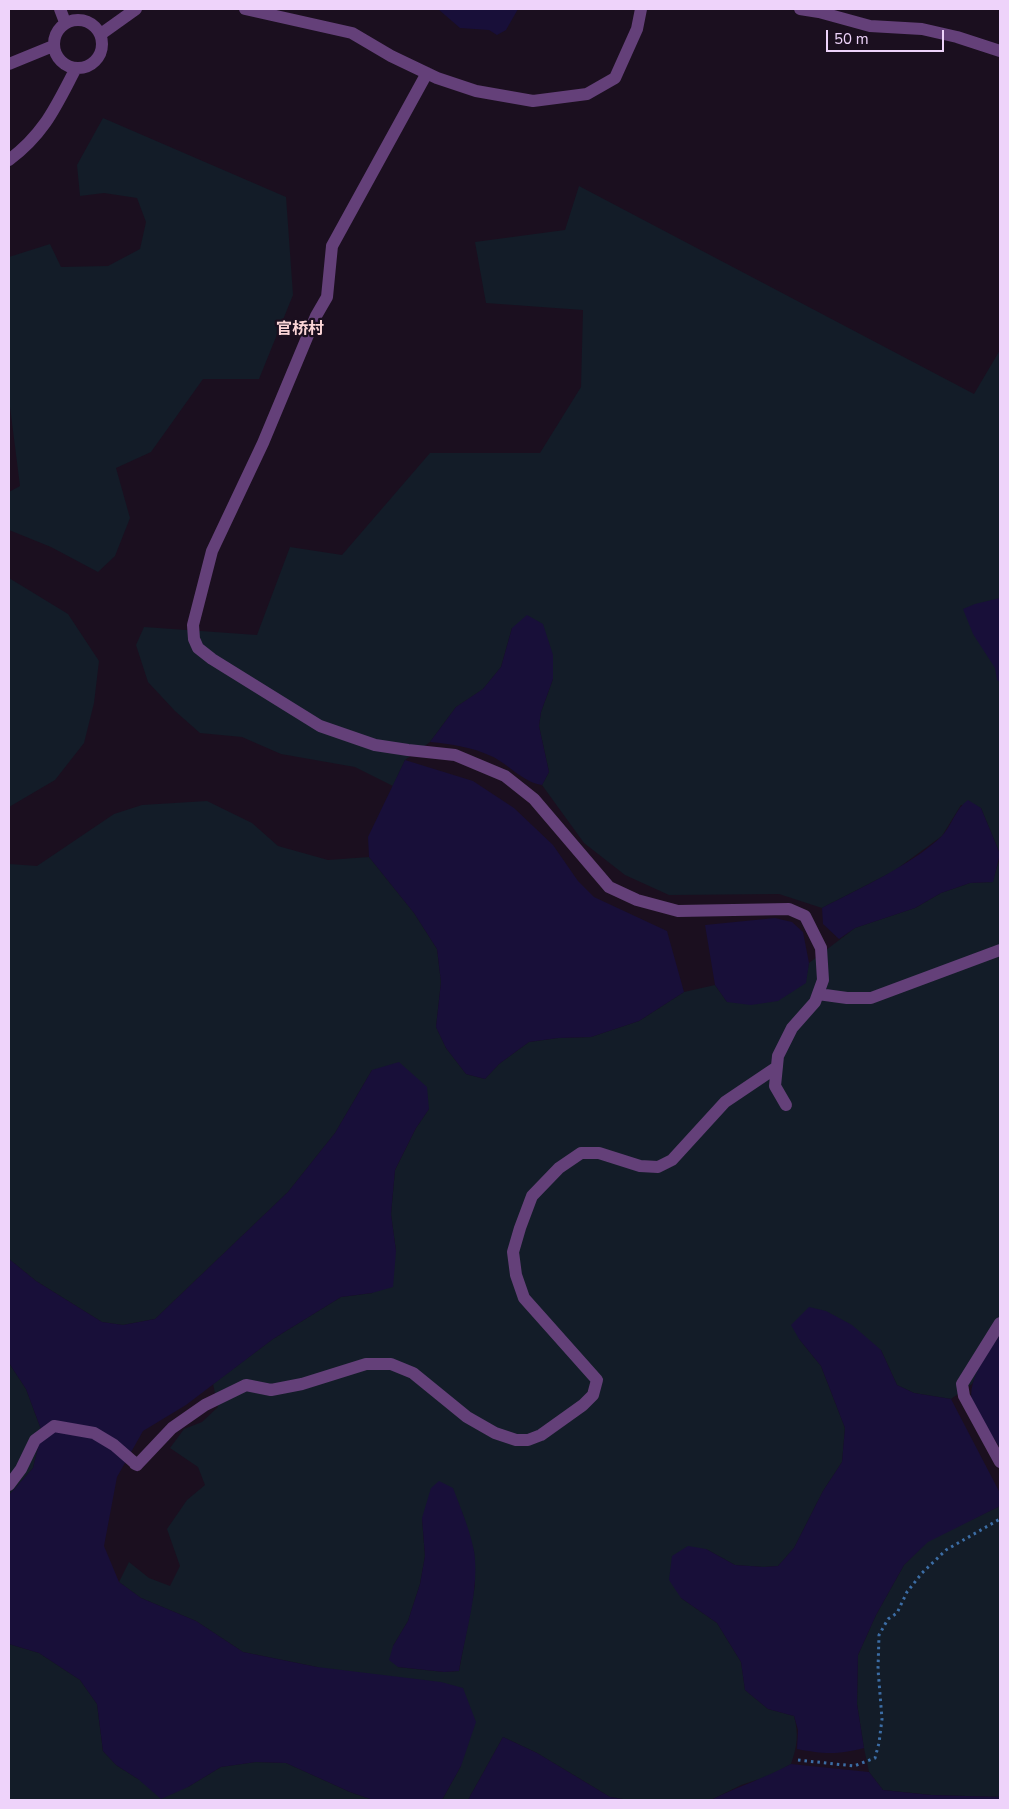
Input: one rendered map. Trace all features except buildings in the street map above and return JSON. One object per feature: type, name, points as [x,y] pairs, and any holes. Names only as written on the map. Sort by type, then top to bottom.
[{"type":"street","points":[[60,9],[65,22]]},
{"type":"street","points":[[101,34],[136,9]]},
{"type":"street","points":[[245,9],[352,32],[391,56],[427,73],[476,91],[533,101],[587,94],[615,78],[636,29],[641,9]]},
{"type":"street","points":[[800,9],[870,26],[922,29],[957,37],[1000,51]]},
{"type":"street","points":[[79,19],[92,23],[101,34],[102,48],[96,61],[84,68],[70,67],[58,59],[53,46],[56,32],[65,22],[79,19]]},
{"type":"street","points":[[9,64],[53,46]]},
{"type":"street","points":[[9,160],[26,147],[46,125],[76,68]]},
{"type":"street","points":[[427,73],[332,246],[327,297],[316,316],[263,443],[212,551],[193,625],[194,639],[198,648],[212,660],[320,726],[375,745],[456,754],[505,776],[534,799],[609,887],[637,900],[678,911],[789,909],[805,916],[821,948],[823,980],[815,1002],[792,1028],[778,1056],[775,1086],[786,1105]]},
{"type":"street","points":[[818,994],[847,998],[871,998],[1000,950]]},
{"type":"street","points":[[9,1485],[21,1469],[35,1440],[54,1426],[94,1433],[114,1445],[137,1465],[172,1428],[205,1405],[246,1385],[271,1390],[302,1384],[366,1364],[391,1364],[413,1373],[467,1417],[495,1433],[516,1440],[528,1440],[541,1435],[583,1405],[593,1395],[596,1380],[524,1298],[516,1275],[513,1252],[532,1196],[559,1168],[581,1153],[599,1153],[640,1166],[658,1167],[672,1160],[725,1102],[777,1067]]},
{"type":"street","points":[[1000,1323],[962,1384],[964,1396],[1000,1462]]},
{"type":"path","points":[[798,1760],[854,1766],[875,1758],[882,1719],[878,1669],[879,1635],[888,1619],[897,1613],[907,1592],[922,1573],[946,1550],[1000,1519]]},
{"type":"shaded area","points":[[438,9],[518,9],[506,30],[497,35],[489,30],[460,28]]},
{"type":"shaded area","points":[[103,118],[286,197],[293,295],[259,379],[203,379],[151,452],[116,468],[130,518],[115,556],[98,572],[51,547],[9,530],[9,492],[20,486],[9,399],[9,257],[50,244],[61,267],[108,266],[140,249],[146,222],[137,198],[104,193],[80,196],[77,165]]},
{"type":"shaded area","points":[[579,186],[974,394],[1000,350],[1000,854],[981,808],[961,805],[942,836],[894,871],[822,908],[779,894],[669,895],[625,875],[584,843],[542,785],[549,772],[539,726],[541,712],[553,679],[512,628],[501,667],[483,689],[456,707],[430,742],[405,760],[393,786],[355,767],[281,754],[242,737],[200,733],[175,711],[148,682],[136,645],[144,627],[257,635],[290,547],[342,555],[430,453],[540,453],[581,387],[583,310],[486,303],[475,242],[565,230]]},
{"type":"shaded area","points":[[9,578],[68,614],[99,661],[94,703],[84,743],[55,780],[9,807]]},
{"type":"shaded area","points":[[1000,598],[1000,682],[997,680],[995,668],[973,634],[963,609]]},
{"type":"shaded area","points":[[527,615],[543,624],[553,655],[553,679],[541,712],[539,726],[549,772],[542,785],[522,777],[498,759],[484,753],[461,746],[430,742],[456,707],[483,689],[501,667],[512,628]]},
{"type":"shaded area","points":[[405,760],[473,781],[514,808],[553,845],[578,881],[594,897],[667,931],[684,992],[639,1021],[591,1037],[558,1038],[529,1042],[499,1064],[485,1079],[466,1074],[446,1048],[436,1027],[441,982],[437,949],[414,913],[369,857],[368,837]]},
{"type":"shaded area","points":[[968,800],[981,808],[1000,854],[993,882],[970,883],[941,893],[915,908],[855,928],[839,939],[823,924],[822,908],[884,876],[928,848],[945,833],[960,808]]},
{"type":"shaded area","points":[[207,801],[252,823],[278,846],[328,860],[369,857],[414,913],[437,949],[441,982],[436,1027],[446,1048],[466,1074],[485,1079],[499,1064],[529,1042],[558,1038],[591,1037],[639,1021],[684,992],[715,985],[727,1002],[805,983],[809,963],[855,928],[915,908],[941,893],[970,883],[992,882],[1000,858],[1000,1335],[985,1358],[972,1384],[951,1399],[914,1393],[897,1385],[881,1350],[799,1339],[821,1366],[845,1428],[842,1462],[823,1491],[794,1548],[778,1566],[735,1565],[706,1549],[681,1598],[717,1623],[741,1662],[745,1690],[768,1709],[794,1716],[797,1740],[791,1764],[772,1775],[741,1785],[711,1800],[629,1800],[610,1797],[537,1753],[503,1737],[468,1800],[442,1800],[461,1766],[317,1667],[243,1652],[196,1621],[141,1598],[119,1582],[129,1562],[149,1578],[170,1586],[180,1566],[167,1529],[187,1500],[205,1485],[198,1467],[170,1448],[184,1429],[202,1422],[218,1407],[213,1384],[273,1339],[341,1297],[372,1293],[396,1251],[391,1214],[395,1170],[416,1128],[429,1109],[372,1070],[335,1133],[288,1192],[155,1319],[123,1325],[102,1322],[36,1281],[9,1259],[9,864],[37,866],[114,814],[142,805]],"holes":[[[462,1512],[474,1552],[475,1585],[459,1671],[444,1672],[398,1667],[393,1646],[408,1621],[420,1584],[425,1556],[422,1518]]]},
{"type":"shaded area","points":[[775,918],[792,922],[803,932],[809,963],[806,983],[778,1001],[751,1005],[727,1002],[715,985],[705,925]]},
{"type":"shaded area","points":[[399,1062],[427,1087],[429,1109],[416,1128],[395,1170],[391,1214],[396,1251],[393,1287],[372,1293],[341,1297],[273,1339],[186,1405],[143,1431],[117,1477],[104,1546],[119,1582],[141,1598],[196,1621],[243,1652],[317,1667],[441,1682],[463,1688],[476,1722],[461,1766],[442,1800],[373,1800],[350,1792],[286,1763],[256,1762],[221,1767],[188,1787],[161,1799],[138,1779],[116,1765],[103,1751],[97,1704],[80,1680],[39,1653],[9,1644],[9,1495],[33,1468],[42,1432],[26,1389],[9,1363],[9,1259],[36,1281],[102,1322],[123,1325],[155,1319],[288,1192],[335,1133],[372,1070]]},
{"type":"shaded area","points":[[809,1307],[826,1311],[852,1325],[881,1350],[897,1385],[914,1393],[951,1399],[1000,1493],[1000,1506],[928,1542],[904,1565],[876,1615],[858,1655],[857,1704],[864,1748],[838,1753],[797,1749],[798,1730],[794,1716],[768,1709],[745,1690],[741,1662],[717,1623],[681,1598],[669,1580],[672,1556],[688,1546],[706,1549],[735,1565],[778,1566],[794,1548],[823,1491],[842,1462],[845,1428],[821,1366],[799,1339],[791,1325]]},
{"type":"shaded area","points":[[1000,1335],[1000,1448],[974,1405],[971,1393],[980,1366]]},
{"type":"shaded area","points":[[9,1363],[26,1389],[42,1432],[33,1468],[9,1495]]},
{"type":"shaded area","points":[[439,1481],[453,1488],[470,1535],[475,1565],[471,1611],[459,1671],[444,1672],[398,1667],[389,1660],[393,1646],[408,1621],[420,1584],[425,1556],[422,1518],[431,1488]]},
{"type":"shaded area","points":[[1000,1506],[1000,1797],[931,1795],[883,1790],[869,1772],[864,1748],[857,1704],[858,1655],[876,1615],[904,1565],[928,1541]]},
{"type":"shaded area","points":[[9,1644],[39,1653],[80,1680],[97,1704],[103,1751],[116,1765],[138,1779],[188,1787],[221,1767],[256,1762],[286,1763],[350,1792],[373,1800],[9,1800]]},
{"type":"shaded area","points":[[503,1737],[537,1753],[610,1797],[629,1800],[468,1800]]},
{"type":"shaded area","points":[[791,1764],[869,1772],[883,1790],[931,1795],[1000,1797],[1000,1800],[711,1800]]},
{"type":"district","name":"官桥村","points":[[300,330]]}]
